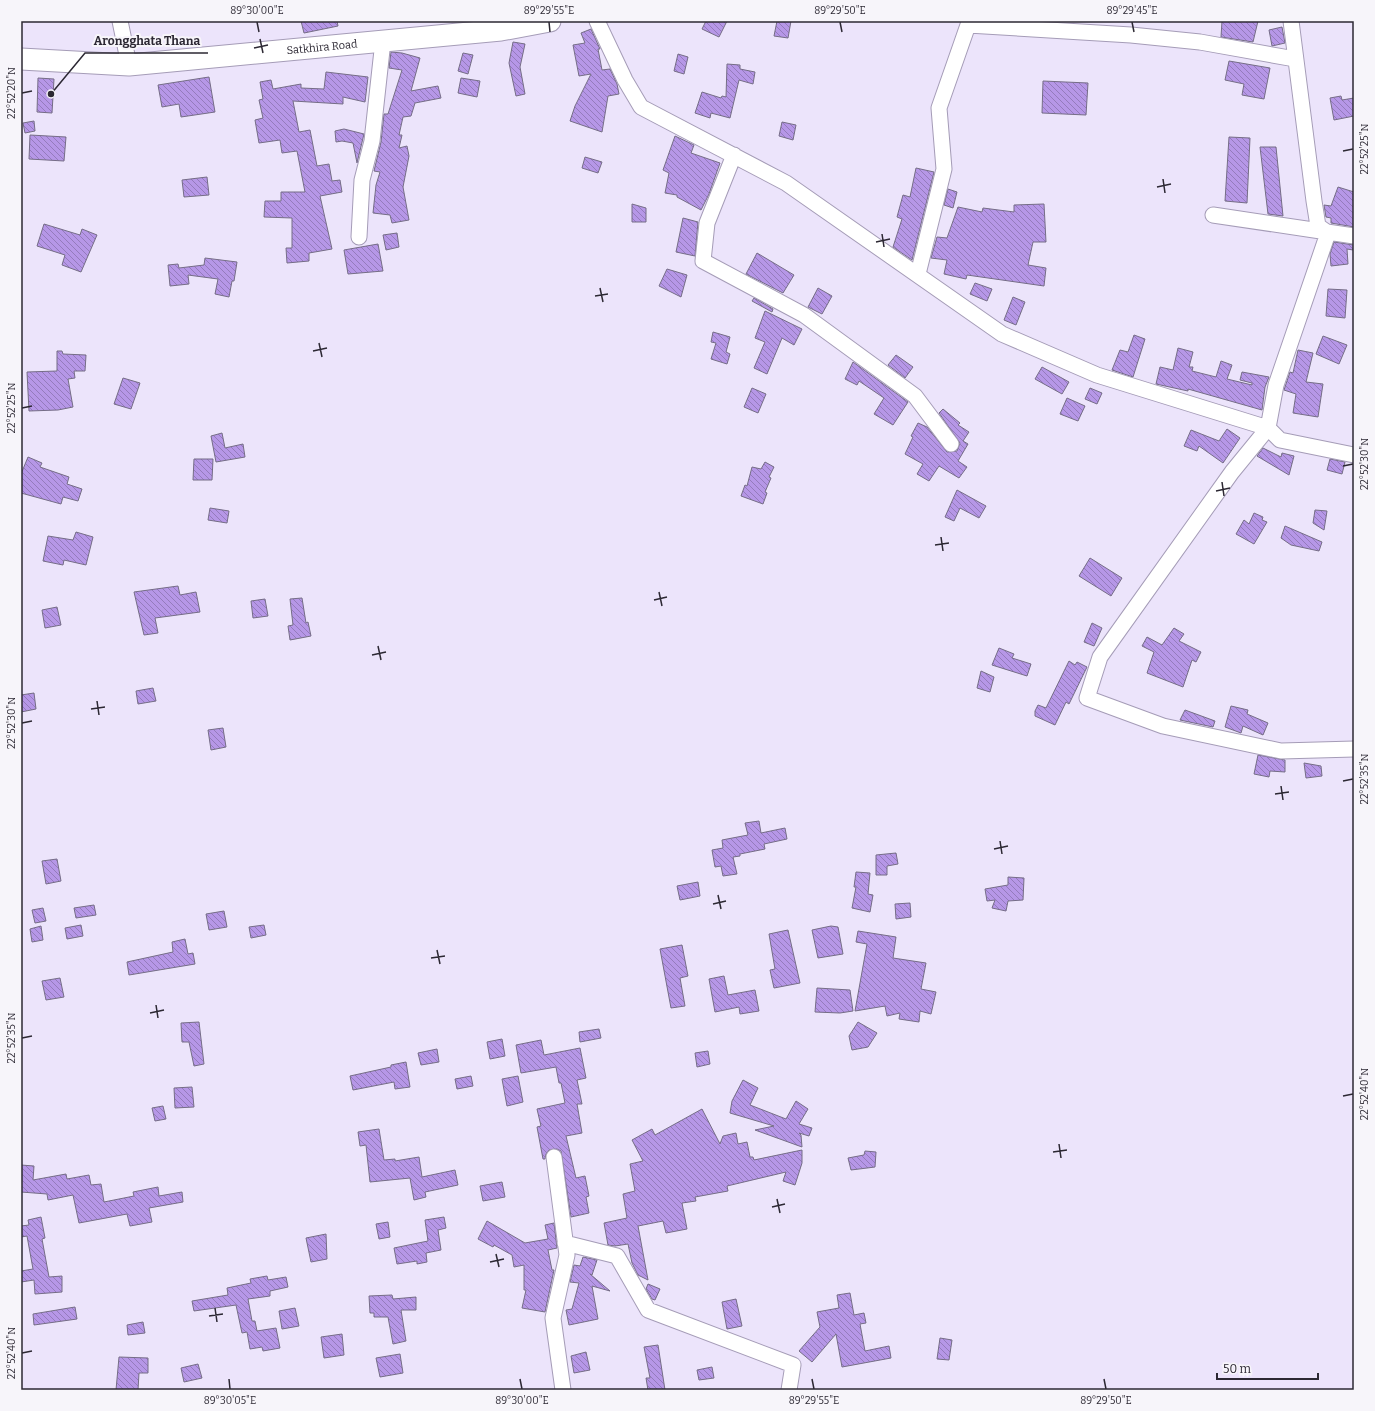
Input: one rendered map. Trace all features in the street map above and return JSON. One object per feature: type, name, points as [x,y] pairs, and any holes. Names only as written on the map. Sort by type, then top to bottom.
[{"type":"main road","name":"Satkhira Road","points":[[21,59],[129,65],[501,30],[550,21]]},
{"type":"street","points":[[120,21],[129,65]]},
{"type":"street","points":[[597,21],[625,80],[641,107],[786,183],[1002,334],[1097,375],[1268,428],[1280,440],[1354,455]]},
{"type":"street","points":[[1291,21],[1318,226],[1328,233]]},
{"type":"street","points":[[918,274],[944,168],[939,108],[968,25],[1131,35],[1200,42],[1295,59]]},
{"type":"street","points":[[359,237],[362,180],[372,141],[383,41]]},
{"type":"street","points":[[734,155],[707,223],[703,261],[804,315],[915,396],[951,444]]},
{"type":"street","points":[[1213,215],[1354,236]]},
{"type":"street","points":[[1328,233],[1276,385],[1268,428],[1232,472],[1100,658],[1087,698],[1163,726],[1281,751],[1354,749]]},
{"type":"street","points":[[554,1157],[566,1255],[553,1318],[563,1390]]},
{"type":"street","points":[[565,1243],[617,1256],[648,1310],[793,1365],[789,1390]]},
{"type":"building","points":[[301,21],[337,21],[338,26],[304,33]]},
{"type":"building","points":[[706,21],[727,21],[719,37],[702,29]]},
{"type":"building","points":[[777,21],[791,21],[788,38],[774,36]]},
{"type":"building","points":[[1222,21],[1258,21],[1253,42],[1221,37]]},
{"type":"building","points":[[1282,27],[1285,43],[1272,46],[1269,30]]},
{"type":"building","points":[[591,29],[600,49],[598,49],[602,70],[610,69],[617,84],[619,94],[608,96],[602,132],[570,121],[575,106],[591,74],[579,76],[573,45],[585,43],[581,33]]},
{"type":"building","points":[[513,42],[525,44],[520,67],[525,94],[516,96],[509,63]]},
{"type":"building","points":[[391,52],[402,53],[420,58],[411,91],[438,86],[441,98],[415,103],[411,116],[403,117],[399,135],[402,135],[399,148],[407,146],[409,156],[403,187],[409,220],[392,223],[390,215],[373,213],[376,185],[380,172],[374,171],[381,142],[384,114],[388,114],[402,70],[389,68]]},
{"type":"building","points":[[463,53],[473,55],[468,74],[458,71]]},
{"type":"building","points":[[678,54],[688,57],[684,74],[674,71]]},
{"type":"building","points":[[1229,61],[1270,68],[1264,99],[1242,95],[1244,84],[1225,80]]},
{"type":"building","points":[[727,64],[740,65],[740,69],[755,72],[753,84],[739,80],[730,118],[711,113],[710,118],[695,113],[702,92],[721,98],[722,96],[726,97]]},
{"type":"building","points":[[326,72],[368,77],[365,102],[343,97],[343,104],[293,101],[299,132],[310,130],[317,166],[329,164],[332,181],[340,180],[342,192],[320,196],[332,249],[309,253],[309,261],[287,263],[286,248],[292,248],[292,218],[264,217],[265,201],[281,201],[281,192],[305,192],[297,151],[282,153],[280,140],[259,143],[255,120],[263,118],[259,100],[263,99],[260,82],[271,80],[273,89],[301,84],[301,88],[324,89]]},
{"type":"building","points":[[209,77],[215,112],[181,117],[179,104],[162,107],[158,85]]},
{"type":"building","points":[[38,78],[54,79],[52,113],[37,112]]},
{"type":"building","points":[[461,78],[480,81],[477,97],[458,93]]},
{"type":"building","points":[[1043,81],[1088,83],[1086,115],[1042,113]]},
{"type":"building","points":[[1341,96],[1342,100],[1354,98],[1354,116],[1334,120],[1330,98]]},
{"type":"building","points":[[34,121],[35,131],[25,133],[23,123]]},
{"type":"building","points":[[782,122],[796,125],[793,140],[779,136]]},
{"type":"building","points":[[344,129],[364,134],[357,163],[353,143],[342,141],[336,142],[335,131]]},
{"type":"building","points":[[30,135],[66,137],[64,161],[29,159]]},
{"type":"building","points":[[675,136],[694,145],[691,153],[720,163],[709,194],[701,210],[677,197],[677,195],[665,193],[669,173],[663,170]]},
{"type":"building","points":[[1229,137],[1250,138],[1247,203],[1225,201]]},
{"type":"building","points":[[1260,147],[1276,147],[1283,216],[1268,214]]},
{"type":"building","points":[[585,157],[602,162],[598,173],[582,168]]},
{"type":"building","points":[[916,168],[934,172],[912,260],[893,247],[902,219],[897,217],[903,195],[910,197]]},
{"type":"building","points":[[207,177],[209,195],[184,197],[182,180]]},
{"type":"building","points":[[1338,187],[1354,192],[1354,227],[1331,223],[1331,218],[1326,217],[1324,205],[1331,206]]},
{"type":"building","points":[[948,189],[957,192],[953,208],[944,205]]},
{"type":"building","points":[[632,204],[646,208],[646,222],[632,222]]},
{"type":"building","points":[[1044,204],[1046,242],[1033,242],[1028,265],[1046,268],[1044,286],[967,275],[966,279],[944,274],[947,260],[931,258],[937,237],[947,238],[958,207],[982,212],[983,208],[1014,212],[1014,205]]},
{"type":"building","points":[[683,218],[698,222],[695,256],[676,252]]},
{"type":"building","points":[[44,224],[80,235],[82,229],[97,235],[81,272],[62,265],[65,255],[37,246]]},
{"type":"building","points":[[397,233],[399,247],[386,250],[383,235]]},
{"type":"building","points":[[1334,242],[1354,245],[1353,250],[1347,249],[1348,264],[1331,266],[1330,254]]},
{"type":"building","points":[[378,244],[383,271],[348,274],[344,250]]},
{"type":"building","points":[[757,253],[794,275],[783,293],[746,274]]},
{"type":"building","points":[[205,258],[237,262],[234,281],[232,281],[229,297],[215,294],[218,279],[188,275],[189,284],[170,286],[168,265],[178,264],[179,268],[204,265]]},
{"type":"building","points":[[667,269],[687,275],[681,297],[659,286]]},
{"type":"building","points":[[975,283],[992,289],[987,301],[970,294]]},
{"type":"building","points":[[818,288],[832,296],[822,314],[808,307]]},
{"type":"building","points":[[1328,289],[1347,290],[1345,318],[1326,316]]},
{"type":"building","points":[[1013,297],[1025,302],[1016,325],[1004,320]]},
{"type":"building","points":[[754,298],[773,309],[772,312],[752,301]]},
{"type":"building","points":[[765,311],[802,329],[794,345],[782,338],[767,374],[754,368],[765,342],[755,338]]},
{"type":"building","points":[[713,332],[730,337],[726,352],[730,354],[727,364],[711,359],[716,343],[711,342]]},
{"type":"building","points":[[1134,335],[1145,339],[1133,377],[1112,370],[1120,350],[1128,352]]},
{"type":"building","points":[[1323,336],[1347,345],[1339,364],[1316,354]]},
{"type":"building","points":[[1178,348],[1193,352],[1189,367],[1193,367],[1192,371],[1216,377],[1221,361],[1232,365],[1227,379],[1252,385],[1252,383],[1240,380],[1242,372],[1269,377],[1265,387],[1262,410],[1188,389],[1188,391],[1156,384],[1160,367],[1173,370]]},
{"type":"building","points":[[1298,350],[1313,353],[1306,382],[1323,384],[1318,417],[1293,413],[1296,394],[1284,390],[1290,372],[1293,373]]},
{"type":"building","points":[[57,351],[62,351],[63,354],[86,355],[85,371],[74,371],[75,378],[68,379],[73,407],[58,410],[29,411],[27,372],[57,371]]},
{"type":"building","points":[[896,355],[913,367],[905,378],[888,365]]},
{"type":"building","points":[[853,362],[908,402],[893,425],[874,414],[884,398],[859,381],[857,385],[845,379]]},
{"type":"building","points":[[1042,367],[1069,382],[1062,394],[1035,379]]},
{"type":"building","points":[[123,378],[140,383],[131,409],[114,404]]},
{"type":"building","points":[[752,388],[766,394],[758,413],[744,407]]},
{"type":"building","points":[[1090,388],[1102,393],[1097,404],[1085,399]]},
{"type":"building","points":[[1067,398],[1085,406],[1078,421],[1060,414]]},
{"type":"building","points":[[943,409],[960,423],[958,425],[969,432],[963,441],[968,444],[958,461],[967,467],[959,478],[939,466],[929,481],[917,474],[923,464],[905,454],[913,437],[911,436],[918,423],[927,427],[947,452],[957,451],[960,443],[939,413]]},
{"type":"building","points":[[1227,429],[1240,438],[1223,463],[1199,446],[1197,451],[1184,446],[1191,430],[1219,441]]},
{"type":"building","points":[[222,433],[225,448],[243,444],[245,457],[216,462],[211,436]]},
{"type":"building","points":[[1263,448],[1281,457],[1282,453],[1294,456],[1289,475],[1257,456]]},
{"type":"building","points":[[28,457],[42,463],[40,467],[69,477],[67,484],[82,489],[78,501],[63,497],[61,504],[21,493],[21,474]]},
{"type":"building","points":[[194,459],[213,459],[212,480],[193,480]]},
{"type":"building","points":[[1330,459],[1345,462],[1342,474],[1327,470]]},
{"type":"building","points":[[765,462],[774,467],[769,477],[771,478],[765,492],[767,493],[763,504],[741,496],[745,485],[747,486],[752,467],[761,469]]},
{"type":"building","points":[[957,490],[986,506],[979,518],[960,508],[954,521],[945,517]]},
{"type":"building","points":[[210,508],[229,511],[227,523],[208,520]]},
{"type":"building","points":[[1315,510],[1327,511],[1324,530],[1313,523]]},
{"type":"building","points":[[1254,513],[1263,517],[1262,520],[1267,522],[1254,544],[1236,534],[1244,520],[1249,524]]},
{"type":"building","points":[[1285,526],[1322,542],[1319,551],[1291,545],[1281,538]]},
{"type":"building","points":[[76,532],[93,537],[86,565],[64,560],[63,565],[43,561],[48,536],[73,540]]},
{"type":"building","points":[[1090,558],[1122,578],[1111,596],[1079,576]]},
{"type":"building","points":[[178,586],[180,595],[196,592],[200,612],[155,618],[158,633],[144,635],[134,592]]},
{"type":"building","points":[[302,598],[306,623],[308,622],[311,636],[290,640],[288,626],[293,625],[290,599]]},
{"type":"building","points":[[265,599],[268,616],[253,618],[251,601]]},
{"type":"building","points":[[57,607],[61,625],[45,628],[42,610]]},
{"type":"building","points":[[1092,623],[1102,628],[1094,646],[1084,642]]},
{"type":"building","points":[[1174,628],[1184,634],[1179,641],[1201,652],[1196,662],[1192,660],[1183,687],[1147,673],[1154,652],[1142,646],[1147,637],[1162,645]]},
{"type":"building","points":[[999,648],[1014,654],[1012,658],[1031,664],[1027,676],[992,665]]},
{"type":"building","points":[[1069,661],[1075,665],[1077,662],[1087,667],[1069,704],[1066,702],[1055,725],[1035,716],[1035,711],[1038,705],[1046,708]]},
{"type":"building","points":[[981,671],[994,677],[990,692],[977,688]]},
{"type":"building","points":[[153,688],[156,701],[138,704],[136,691]]},
{"type":"building","points":[[34,693],[36,709],[21,712],[21,695]]},
{"type":"building","points":[[1231,706],[1248,710],[1247,714],[1268,723],[1263,735],[1243,726],[1241,733],[1225,727]]},
{"type":"building","points":[[1185,710],[1215,721],[1213,727],[1180,720]]},
{"type":"building","points":[[223,728],[226,747],[211,750],[208,730]]},
{"type":"building","points":[[1258,755],[1285,760],[1285,772],[1270,771],[1269,777],[1254,774]]},
{"type":"building","points":[[1304,763],[1321,766],[1322,776],[1306,778]]},
{"type":"building","points":[[759,821],[761,833],[785,828],[787,839],[764,844],[765,849],[740,854],[740,856],[733,857],[737,874],[723,876],[721,866],[715,867],[712,850],[723,848],[722,840],[748,835],[745,823]]},
{"type":"building","points":[[896,853],[898,864],[887,866],[887,875],[876,875],[876,855]]},
{"type":"building","points":[[57,859],[61,881],[46,884],[42,861]]},
{"type":"building","points":[[856,872],[870,873],[868,894],[873,895],[870,912],[852,908],[856,887],[854,887]]},
{"type":"building","points":[[1008,877],[1024,878],[1023,900],[1008,901],[1006,911],[992,908],[995,900],[987,901],[985,889],[1008,885]]},
{"type":"building","points":[[698,882],[700,896],[680,900],[677,886]]},
{"type":"building","points":[[910,903],[911,917],[896,919],[895,904]]},
{"type":"building","points":[[94,905],[96,915],[76,918],[74,908]]},
{"type":"building","points":[[43,908],[46,921],[35,923],[32,910]]},
{"type":"building","points":[[224,911],[227,927],[209,930],[206,914]]},
{"type":"building","points":[[81,925],[83,936],[67,939],[65,928]]},
{"type":"building","points":[[264,925],[266,935],[251,938],[249,927]]},
{"type":"building","points":[[41,926],[43,940],[32,942],[30,929]]},
{"type":"building","points":[[831,926],[838,927],[843,954],[818,958],[812,930]]},
{"type":"building","points":[[788,930],[800,983],[774,988],[770,970],[775,969],[769,934]]},
{"type":"building","points":[[858,931],[896,937],[893,958],[926,963],[921,989],[936,992],[931,1014],[920,1011],[919,1022],[899,1019],[900,1013],[887,1016],[885,1006],[855,1011],[867,944],[856,942]]},
{"type":"building","points":[[185,939],[188,954],[193,953],[195,964],[129,975],[127,962],[173,952],[172,942]]},
{"type":"building","points":[[682,945],[688,976],[680,978],[685,1006],[671,1008],[660,949]]},
{"type":"building","points":[[724,976],[728,995],[755,990],[759,1011],[740,1014],[739,1007],[715,1012],[709,979]]},
{"type":"building","points":[[60,978],[64,997],[46,1000],[42,981]]},
{"type":"building","points":[[817,988],[850,990],[853,1011],[840,1013],[815,1012]]},
{"type":"building","points":[[199,1022],[204,1064],[194,1066],[189,1042],[182,1042],[181,1023]]},
{"type":"building","points":[[858,1022],[877,1033],[868,1047],[852,1050],[849,1036]]},
{"type":"building","points":[[599,1029],[601,1038],[580,1042],[579,1032]]},
{"type":"building","points":[[502,1039],[505,1056],[490,1059],[487,1042]]},
{"type":"building","points":[[541,1040],[544,1055],[580,1048],[586,1078],[577,1080],[582,1104],[577,1104],[582,1133],[566,1136],[576,1178],[585,1176],[589,1196],[586,1197],[589,1213],[571,1217],[561,1151],[557,1149],[549,1150],[545,1159],[543,1159],[537,1127],[541,1126],[537,1109],[565,1103],[561,1083],[559,1083],[556,1067],[521,1073],[516,1045]]},
{"type":"building","points":[[437,1049],[439,1062],[421,1065],[418,1053]]},
{"type":"building","points":[[708,1051],[710,1064],[697,1067],[695,1053]]},
{"type":"building","points":[[406,1062],[410,1087],[395,1089],[394,1082],[353,1090],[350,1076],[391,1067],[391,1065]]},
{"type":"building","points":[[471,1076],[473,1086],[457,1089],[455,1079]]},
{"type":"building","points":[[518,1076],[523,1102],[507,1106],[502,1079]]},
{"type":"building","points":[[743,1080],[758,1088],[750,1105],[786,1119],[796,1101],[808,1109],[799,1124],[812,1128],[809,1136],[799,1133],[801,1135],[802,1147],[755,1130],[774,1126],[730,1113],[732,1101]]},
{"type":"building","points":[[192,1087],[194,1107],[175,1108],[174,1088]]},
{"type":"building","points":[[163,1106],[166,1119],[155,1121],[152,1108]]},
{"type":"building","points":[[702,1109],[720,1144],[723,1136],[736,1133],[738,1144],[747,1142],[750,1157],[753,1157],[754,1160],[802,1150],[802,1163],[795,1185],[783,1181],[786,1172],[727,1186],[728,1191],[695,1197],[696,1201],[682,1203],[687,1229],[666,1233],[663,1221],[638,1226],[648,1280],[638,1275],[632,1263],[628,1244],[615,1246],[608,1245],[604,1223],[627,1218],[623,1194],[635,1191],[630,1164],[643,1161],[632,1140],[652,1129],[655,1135]]},
{"type":"building","points":[[379,1129],[384,1160],[395,1159],[395,1161],[419,1157],[422,1177],[455,1170],[458,1185],[425,1192],[426,1197],[414,1200],[410,1178],[370,1182],[366,1145],[360,1146],[358,1132]]},
{"type":"building","points":[[865,1151],[876,1152],[875,1167],[851,1170],[848,1158],[864,1155]]},
{"type":"building","points":[[21,1165],[34,1166],[33,1180],[66,1174],[67,1179],[89,1175],[91,1185],[101,1184],[104,1202],[134,1196],[133,1192],[158,1187],[159,1196],[182,1192],[183,1202],[149,1208],[152,1222],[130,1226],[127,1214],[79,1223],[73,1195],[48,1200],[47,1194],[21,1192]]},
{"type":"building","points":[[502,1182],[505,1197],[483,1201],[480,1186]]},
{"type":"building","points":[[41,1217],[45,1238],[42,1239],[49,1277],[62,1276],[62,1292],[35,1294],[34,1280],[21,1282],[21,1271],[33,1269],[27,1236],[21,1237],[21,1226],[29,1225],[28,1220]]},
{"type":"building","points":[[444,1217],[446,1228],[438,1230],[441,1250],[426,1253],[427,1262],[417,1264],[417,1261],[397,1264],[394,1248],[428,1241],[425,1220]]},
{"type":"building","points":[[487,1221],[525,1243],[548,1239],[545,1225],[554,1223],[557,1248],[548,1250],[552,1270],[554,1270],[545,1312],[522,1308],[526,1290],[524,1290],[524,1265],[514,1267],[512,1255],[494,1245],[493,1247],[478,1239]]},
{"type":"building","points":[[388,1222],[390,1237],[379,1239],[376,1224]]},
{"type":"building","points":[[326,1234],[327,1259],[311,1262],[306,1238]]},
{"type":"building","points":[[583,1257],[597,1260],[592,1275],[590,1274],[610,1291],[592,1286],[598,1319],[569,1325],[566,1310],[572,1309],[579,1283],[570,1282],[574,1265],[580,1266]]},
{"type":"building","points":[[267,1276],[268,1280],[286,1277],[288,1287],[270,1291],[270,1296],[248,1299],[252,1321],[255,1321],[257,1331],[276,1328],[280,1348],[263,1351],[262,1347],[250,1349],[247,1332],[242,1333],[236,1305],[194,1311],[192,1301],[228,1295],[227,1288],[251,1283],[250,1279]]},
{"type":"building","points":[[648,1284],[660,1289],[655,1300],[652,1299],[646,1289]]},
{"type":"building","points":[[850,1293],[854,1315],[864,1313],[866,1323],[860,1324],[865,1351],[889,1346],[891,1358],[842,1367],[836,1334],[812,1362],[799,1351],[820,1327],[817,1312],[839,1308],[837,1295]]},
{"type":"building","points":[[392,1295],[393,1299],[416,1297],[416,1310],[401,1310],[406,1341],[393,1344],[388,1317],[374,1317],[374,1313],[370,1313],[369,1296]]},
{"type":"building","points":[[736,1299],[742,1326],[727,1329],[722,1302]]},
{"type":"building","points":[[75,1307],[77,1319],[34,1325],[33,1314]]},
{"type":"building","points":[[295,1308],[299,1326],[282,1329],[279,1311]]},
{"type":"building","points":[[143,1322],[145,1333],[128,1335],[127,1325]]},
{"type":"building","points":[[342,1334],[344,1355],[324,1358],[321,1337]]},
{"type":"building","points":[[940,1338],[952,1340],[949,1360],[937,1359]]},
{"type":"building","points":[[658,1345],[665,1390],[648,1390],[646,1378],[650,1378],[644,1347]]},
{"type":"building","points":[[586,1352],[590,1370],[574,1373],[571,1356]]},
{"type":"building","points":[[400,1354],[403,1373],[380,1377],[376,1358]]},
{"type":"building","points":[[119,1357],[148,1358],[148,1373],[139,1373],[138,1390],[116,1390]]},
{"type":"building","points":[[198,1364],[202,1378],[184,1382],[181,1368]]},
{"type":"building","points":[[712,1367],[714,1378],[699,1380],[697,1370]]},
{"type":"place","name":"Arongghata Thana","points":[[51,94]]}]
